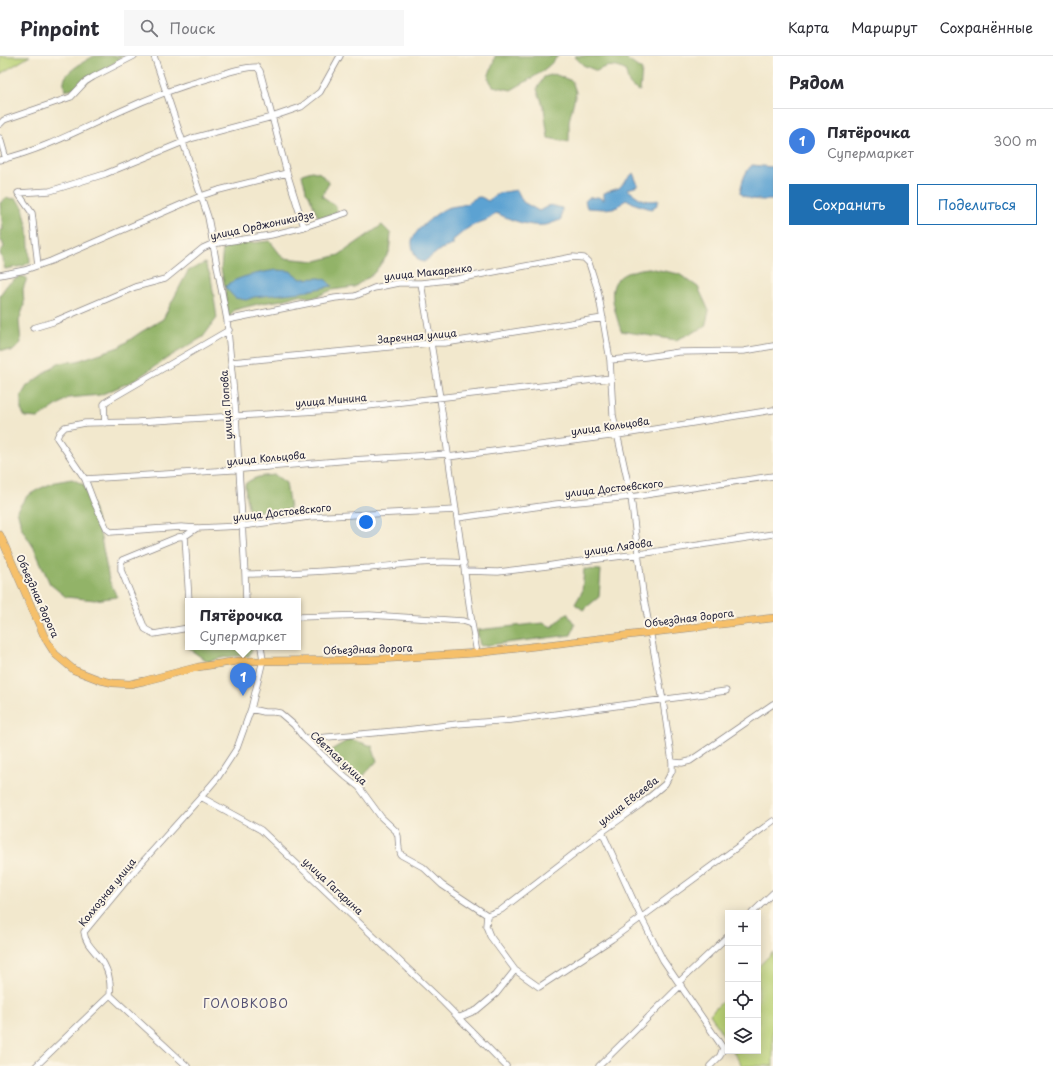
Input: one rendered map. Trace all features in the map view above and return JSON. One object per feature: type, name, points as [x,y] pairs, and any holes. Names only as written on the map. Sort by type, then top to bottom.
[{"type":"main road","name":"Объездная дорога","points":[[0,535],[45,638],[55,654],[74,670],[100,680],[113,683],[130,684],[214,664],[263,660],[370,660],[478,653],[773,618]]},
{"type":"street","points":[[0,124],[4,120],[71,97],[85,82],[134,56]]},
{"type":"street","name":"улица Попова","points":[[154,56],[208,217],[229,330],[236,416],[246,574],[246,598]]},
{"type":"street","points":[[38,265],[32,213],[18,193],[50,191],[57,189],[105,174],[183,141],[272,117],[302,107],[320,92],[340,56]]},
{"type":"street","points":[[0,138],[3,160],[21,155],[71,135],[166,92],[224,73],[257,67],[260,71],[287,173],[304,227]]},
{"type":"street","points":[[0,274],[19,271],[58,258],[201,196],[287,173]]},
{"type":"street","name":"улица Орджоникидзе","points":[[33,328],[53,322],[135,287],[164,279],[202,248],[212,244],[271,235],[304,227],[346,213]]},
{"type":"street","name":"улица Макаренко","points":[[227,320],[335,298],[355,296],[374,288],[398,283],[421,283],[457,279],[573,257],[584,258],[589,263],[594,274],[603,318]]},
{"type":"street","points":[[421,283],[458,518],[472,624],[478,653]]},
{"type":"street","points":[[603,318],[610,360],[613,415],[631,497],[643,593],[663,701],[672,762],[682,763],[690,761],[773,704]]},
{"type":"street","name":"Заречная улица","points":[[232,362],[431,343],[445,343],[603,318]]},
{"type":"street","points":[[105,423],[104,404],[107,401],[229,330]]},
{"type":"street","points":[[610,360],[679,352],[744,351],[773,346]]},
{"type":"street","name":"улица Минина","points":[[85,479],[57,438],[59,433],[65,427],[72,424],[333,410],[611,378]]},
{"type":"street","name":"улица Кольцова","points":[[85,479],[239,470],[351,460],[448,456],[618,435],[773,410]]},
{"type":"street","name":"улица Достоевского","points":[[458,518],[556,504],[631,497],[773,476]]},
{"type":"street","name":"улица Достоевского","points":[[85,479],[107,529],[111,532],[175,527],[197,528],[242,526],[308,517],[456,510]]},
{"type":"street","points":[[185,629],[154,634],[145,629],[121,570],[121,564],[122,560],[178,537],[185,536],[197,528]]},
{"type":"street","name":"улица Лядова","points":[[465,571],[498,572],[638,554],[773,534]]},
{"type":"street","points":[[185,536],[189,598]]},
{"type":"street","points":[[246,574],[303,573],[441,562],[464,563]]},
{"type":"street","points":[[301,617],[378,616],[463,621],[472,624]]},
{"type":"street","points":[[261,650],[263,660]]},
{"type":"street","name":"Колхозная улица","points":[[110,995],[111,985],[104,964],[84,937],[84,932],[136,869],[218,777],[237,748],[251,709],[263,660]]},
{"type":"street","points":[[304,738],[318,738],[512,720],[663,701],[726,691]]},
{"type":"street","name":"Светлая улица","points":[[251,709],[280,713],[294,725],[304,738],[346,778],[359,787],[381,817],[396,830],[401,855],[423,867],[442,885],[487,915]]},
{"type":"street","name":"улица Евсеева","points":[[487,915],[501,910],[602,832],[640,805],[665,784],[672,771],[672,762]]},
{"type":"street","name":"улица Гагарина","points":[[201,797],[261,830],[443,1002],[506,1066]]},
{"type":"street","points":[[487,915],[487,930],[516,970],[539,987],[612,939],[641,916],[773,821]]},
{"type":"street","points":[[602,832],[663,960],[723,1048],[720,1056],[710,1066]]},
{"type":"street","points":[[755,910],[773,893]]},
{"type":"street","points":[[599,1066],[725,939]]},
{"type":"street","points":[[458,1018],[477,1010],[496,994],[516,970]]},
{"type":"street","points":[[36,1066],[110,995],[187,1066]]},
{"type":"green space","points":[[0,56],[30,56],[0,74]]},
{"type":"green space","points":[[94,56],[124,56],[86,83],[65,91],[64,81],[67,75]]},
{"type":"green space","points":[[495,56],[558,56],[542,71],[511,90],[493,86],[488,78]]},
{"type":"green space","points":[[574,56],[622,56],[642,70],[640,91],[633,87],[628,81],[625,70],[611,66],[604,67],[597,71],[583,65]]},
{"type":"green space","points":[[554,74],[572,81],[576,92],[569,121],[569,142],[548,138],[544,108],[537,89],[544,77]]},
{"type":"green space","points":[[312,171],[320,173],[329,183],[322,196],[336,206],[337,211],[334,214],[318,217],[309,195],[306,192],[302,176],[302,174]]},
{"type":"green space","points":[[6,198],[16,199],[23,207],[28,230],[30,262],[23,266],[5,269],[0,252],[4,247],[2,241],[0,241],[0,230],[3,230],[0,203]]},
{"type":"green space","points":[[382,225],[391,234],[389,253],[374,273],[354,287],[332,290],[313,298],[298,295],[283,300],[262,303],[234,310],[228,319],[225,287],[221,269],[223,246],[270,241],[283,258],[316,261],[339,255]]},
{"type":"green space","points":[[205,263],[211,277],[217,318],[203,337],[133,381],[100,395],[68,398],[38,418],[25,417],[21,410],[21,396],[27,386],[58,363],[77,361],[119,347],[163,319],[188,271]]},
{"type":"green space","points":[[649,268],[679,274],[698,287],[709,311],[705,327],[676,340],[621,331],[614,307],[613,288],[623,275]]},
{"type":"green space","points":[[20,276],[27,278],[23,289],[24,305],[19,321],[21,343],[13,351],[0,350],[0,295],[7,285]]},
{"type":"green space","points":[[275,475],[286,483],[290,509],[276,511],[249,511],[245,484],[256,478]]},
{"type":"green space","points":[[72,479],[84,485],[93,508],[100,533],[109,580],[117,597],[95,600],[66,597],[50,584],[34,548],[22,529],[17,510],[27,496],[55,482]]},
{"type":"green space","points":[[584,569],[601,570],[599,597],[583,610],[575,604],[582,592]]},
{"type":"green space","points":[[567,613],[575,625],[571,635],[480,646],[477,630],[543,623],[552,627]]},
{"type":"green space","points":[[191,650],[252,650],[249,656],[228,657],[208,662]]},
{"type":"green space","points":[[350,739],[372,746],[377,761],[357,783],[326,753]]},
{"type":"green space","points":[[773,952],[773,1066],[742,1066],[735,1054],[761,1054],[761,964]]},
{"type":"green space","points":[[725,999],[725,1038],[710,1014]]},
{"type":"water","points":[[752,165],[773,167],[773,200],[751,199],[740,193],[747,171]]},
{"type":"water","points":[[633,173],[638,185],[627,189],[642,199],[649,201],[659,200],[657,205],[651,209],[635,204],[626,199],[618,207],[605,209],[587,208],[585,201],[588,198],[598,197],[604,200],[604,193],[619,188]]},
{"type":"water","points":[[517,190],[523,202],[539,211],[550,205],[562,208],[561,220],[546,225],[533,225],[526,224],[496,213],[488,219],[468,228],[453,240],[453,245],[441,249],[424,262],[419,261],[412,246],[413,237],[421,227],[438,213],[447,208],[466,204],[478,197],[482,197],[488,201],[498,193]]},
{"type":"water","points":[[276,270],[290,271],[301,279],[320,278],[326,280],[332,286],[302,292],[254,297],[246,300],[235,298],[225,287],[235,280]]},
{"type":"place","name":"Пятёрочка","points":[[243,696]]},
{"type":"district","name":"ГОЛОВКОВО","points":[[246,1004]]}]
